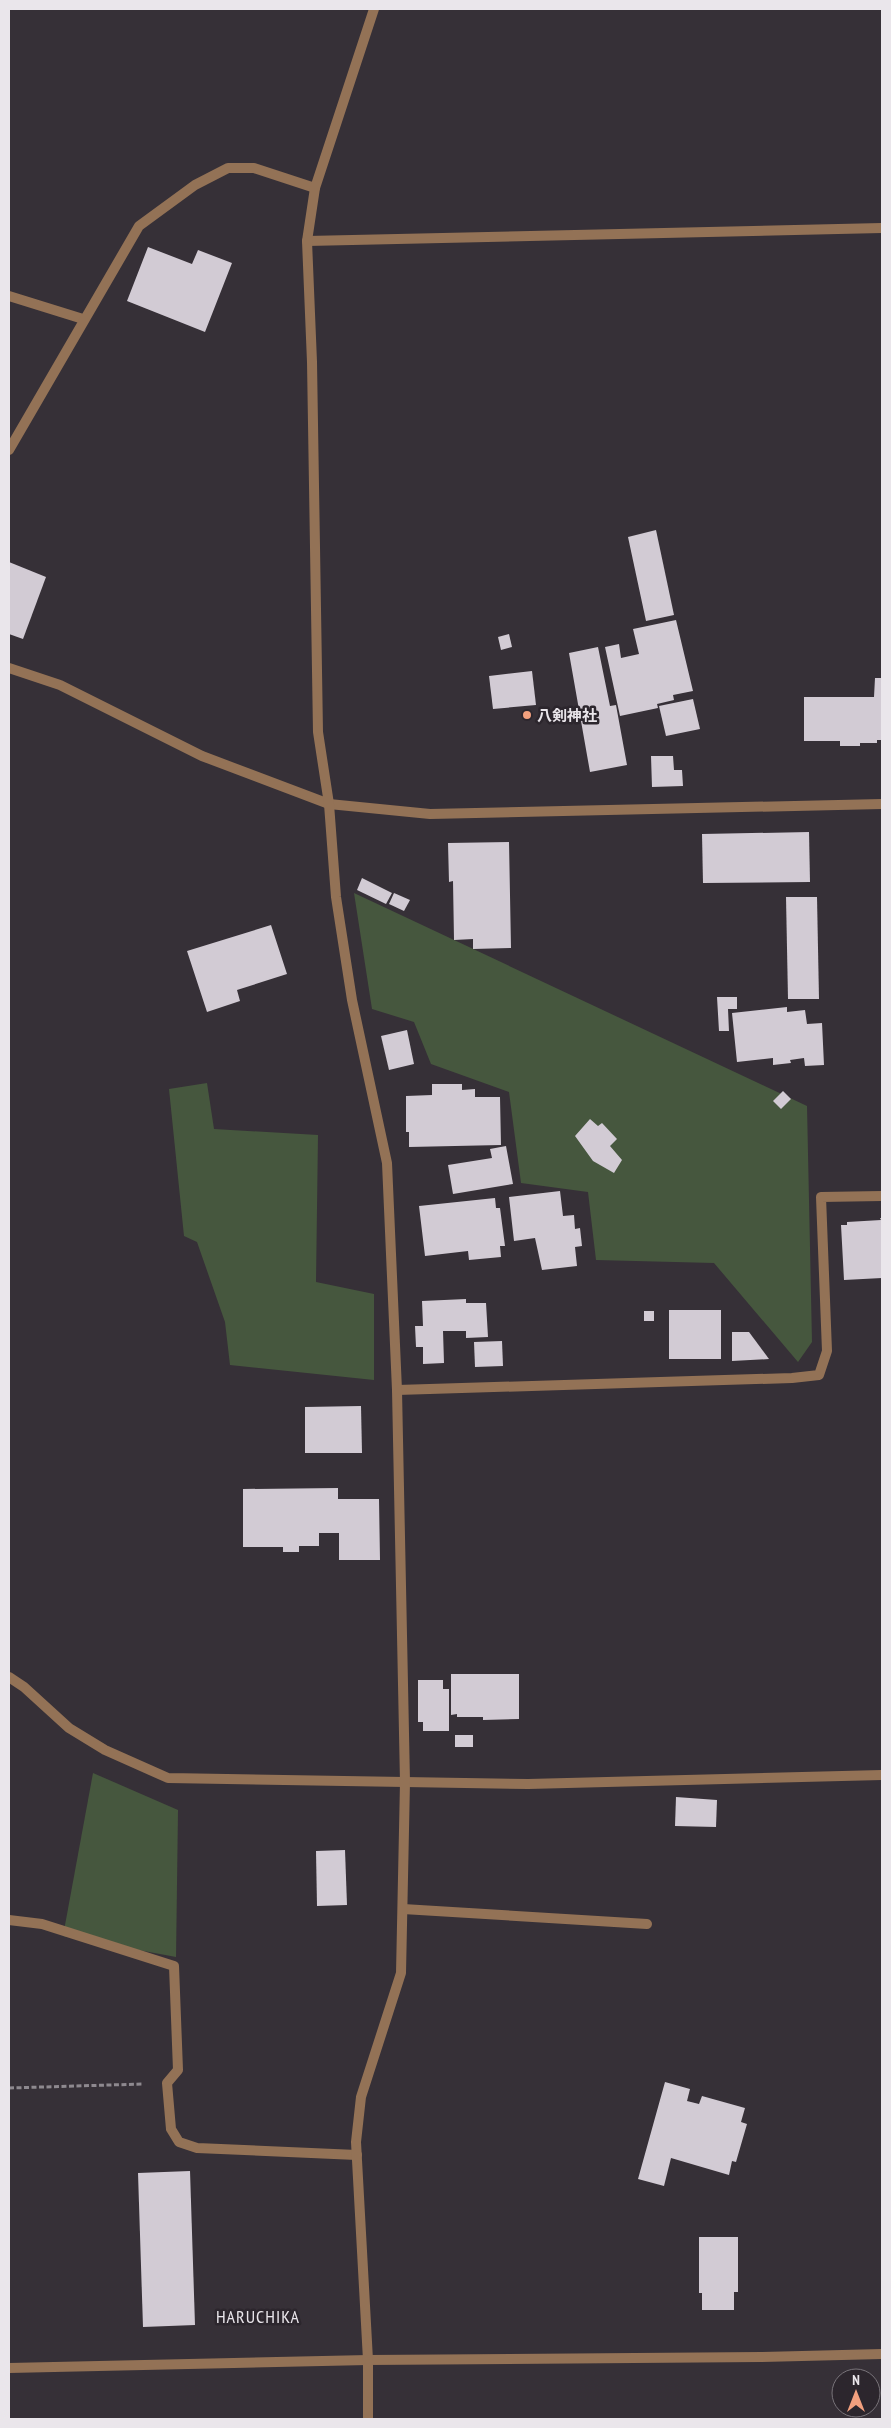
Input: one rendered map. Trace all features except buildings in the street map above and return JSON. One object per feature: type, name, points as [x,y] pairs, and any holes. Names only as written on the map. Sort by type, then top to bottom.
[{"type":"street","points":[[368,2419],[368,2360],[356,2142],[361,2097],[401,1972],[405,1782],[397,1390],[387,1163],[352,1000],[336,897],[329,804],[318,732],[312,362],[307,241],[315,188],[374,9]]},
{"type":"street","points":[[9,450],[83,319],[140,226],[194,185],[228,168],[254,168],[315,188]]},
{"type":"street","points":[[307,241],[882,228]]},
{"type":"street","points":[[9,296],[83,319]]},
{"type":"street","points":[[9,668],[60,685],[202,756],[329,804],[430,814],[882,804]]},
{"type":"street","points":[[397,1390],[792,1378],[819,1375],[827,1351],[821,1197],[882,1196]]},
{"type":"street","points":[[9,1677],[24,1687],[68,1728],[105,1750],[168,1778],[528,1784],[882,1774]]},
{"type":"street","points":[[402,1909],[647,1924]]},
{"type":"street","points":[[9,1920],[42,1924],[174,1966],[178,2070],[167,2083],[171,2129],[179,2142],[197,2148],[357,2155]]},
{"type":"street","points":[[9,2368],[368,2360],[882,2354]]},
{"type":"path","points":[[9,2088],[167,2083]]},
{"type":"green space","points":[[354,893],[807,1106],[812,1342],[798,1362],[714,1263],[596,1260],[588,1192],[521,1183],[509,1092],[431,1064],[414,1022],[372,1009]]},
{"type":"green space","points":[[207,1083],[214,1129],[318,1135],[316,1282],[374,1294],[374,1380],[230,1365],[225,1322],[197,1242],[184,1236],[169,1089]]},
{"type":"green space","points":[[93,1773],[178,1810],[176,1957],[63,1936]]},
{"type":"place","name":"八剣神社","points":[[527,715]]},
{"type":"district","name":"HARUCHIKA","points":[[258,2316]]}]
